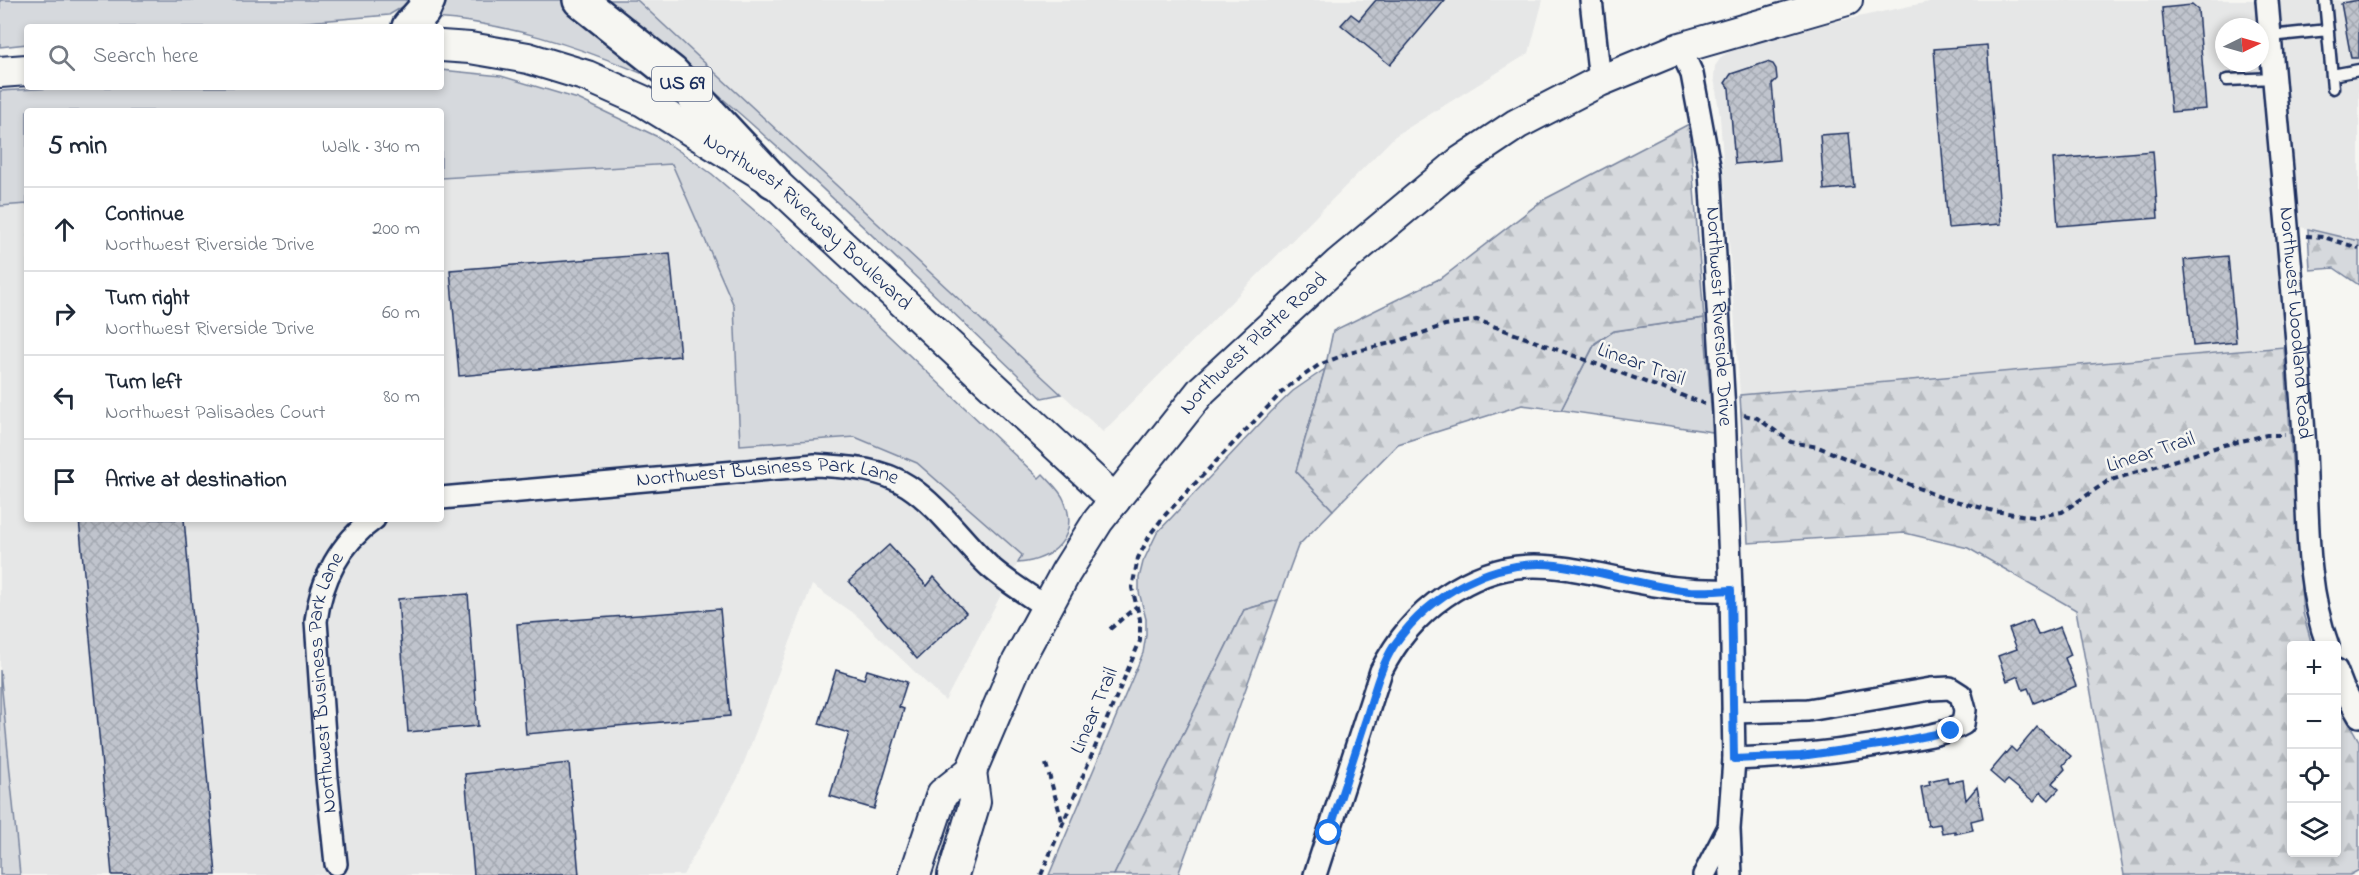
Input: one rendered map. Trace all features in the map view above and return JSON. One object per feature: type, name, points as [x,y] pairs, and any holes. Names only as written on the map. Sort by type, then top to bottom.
[{"type":"highway","points":[[411,24],[423,11],[428,0]]},
{"type":"highway","name":"US 69","points":[[580,0],[672,73],[773,181]]},
{"type":"main road","name":"Northwest Platte Road","points":[[915,875],[942,794],[971,771],[1018,661],[1046,607],[1091,532],[1114,500],[1202,390],[1339,263],[1483,146],[1517,124],[1600,81],[1680,48],[1777,15],[1845,0]]},
{"type":"main road","name":"Northwest Riverway Boulevard","points":[[444,46],[470,48],[528,58],[587,76],[643,100],[773,181],[1114,500]]},
{"type":"main road","points":[[0,72],[24,70]]},
{"type":"main road","points":[[953,875],[975,802],[971,771]]},
{"type":"street","points":[[1591,0],[1600,81]]},
{"type":"street","name":"Northwest Woodland Road","points":[[2267,0],[2304,434],[2311,578],[2321,628],[2326,641]]},
{"type":"street","name":"Northwest Riverside Drive","points":[[1680,48],[1692,74],[1710,171],[1724,411],[1731,590],[1734,759],[1729,829],[1731,875]]},
{"type":"street","name":"Northwest Business Park Lane","points":[[444,498],[814,465],[878,472],[908,485],[943,516],[989,566],[1046,607]]},
{"type":"street","name":"Northwest Business Park Lane","points":[[336,864],[326,769],[316,621],[318,606],[333,564],[351,540],[371,522]]},
{"type":"street","points":[[1316,875],[1381,671],[1411,625],[1433,605],[1463,584],[1496,570],[1526,565],[1555,565],[1693,591],[1731,590]]},
{"type":"street","points":[[2341,682],[2359,716]]},
{"type":"street","points":[[1733,712],[1808,710],[1931,689],[1950,688],[1961,694],[1965,710],[1963,724],[1951,731],[1886,744],[1801,756],[1734,759]]},
{"type":"street","points":[[1704,875],[1729,829]]},
{"type":"lane","points":[[2325,0],[2333,88]]},
{"type":"lane","points":[[2270,36],[2328,30]]},
{"type":"lane","points":[[2332,75],[2359,70]]},
{"type":"lane","points":[[2227,80],[2274,78]]},
{"type":"path","points":[[2287,237],[2323,237],[2359,248]]},
{"type":"path","name":"Linear Trail","points":[[1041,875],[1140,641],[1140,619],[1132,588],[1138,558],[1150,533],[1286,388],[1319,365],[1349,353],[1399,341],[1445,325],[1477,320],[1724,411],[1757,418],[1791,442],[1818,447],[1940,497],[1994,511],[2034,517],[2062,512],[2108,481],[2214,448],[2267,435],[2304,434]]},
{"type":"path","points":[[1110,629],[1137,606]]},
{"type":"path","name":"Linear Trail","points":[[1046,764],[1063,825]]},
{"type":"shaded area","points":[[637,0],[1543,0],[1529,53],[1395,136],[1103,432]]},
{"type":"shaded area","points":[[1938,0],[2257,0],[2258,18],[2215,18],[2215,72],[2263,72],[2284,347],[1740,395],[1720,117],[1714,77],[1715,66],[1722,56],[1731,51],[1825,24]]},
{"type":"shaded area","points":[[2280,0],[2359,0],[2359,241],[2296,226]]},
{"type":"shaded area","points":[[672,164],[734,306],[740,444],[854,437],[917,463],[1022,555],[945,701],[857,616],[812,585],[738,778],[683,875],[20,875],[0,670],[0,206],[24,204],[24,522],[444,522],[444,178]]},
{"type":"green space","points":[[0,0],[414,0],[389,15],[282,24],[24,24],[24,44],[0,47]]},
{"type":"green space","points":[[444,0],[561,0],[644,69],[641,73],[591,53],[513,30],[434,18]]},
{"type":"green space","points":[[602,0],[637,0],[1061,394],[1042,398],[773,143],[660,46]]},
{"type":"green space","points":[[444,70],[501,76],[578,99],[658,137],[712,174],[777,230],[1039,478],[1043,474],[1055,486],[1064,500],[1068,513],[1066,535],[1052,552],[1031,561],[1018,563],[1022,555],[917,463],[855,437],[740,445],[734,306],[672,164],[444,178],[444,108],[24,108],[24,204],[0,206],[0,91],[444,90]]},
{"type":"green space","points":[[1689,124],[1704,318],[1614,331],[1595,343],[1561,410],[1522,405],[1398,444],[1333,510],[1296,471],[1325,369],[1333,331],[1443,277],[1543,200]]},
{"type":"green space","points":[[2308,229],[2359,241],[2359,285],[2334,268],[2310,270]]},
{"type":"green space","points":[[1704,318],[1713,432],[1561,410],[1595,344],[1614,331]]},
{"type":"green space","points":[[2284,347],[2303,613],[2311,641],[2287,641],[2287,857],[2341,857],[2341,709],[2359,741],[2359,870],[2350,875],[2124,875],[2076,610],[1968,548],[1905,533],[1748,543],[1740,395]]},
{"type":"green space","points":[[1325,369],[1296,471],[1333,510],[1298,546],[1278,600],[1244,610],[1114,875],[1049,875],[1143,653],[1146,619],[1139,592],[1139,578],[1143,562],[1157,533],[1271,412],[1293,391]]},
{"type":"green space","points":[[1278,600],[1178,875],[1114,875],[1244,610]]},
{"type":"green space","points":[[0,670],[20,875],[0,875]]},
{"type":"building","points":[[1376,0],[1445,0],[1390,65],[1341,25],[1351,14],[1359,20]]},
{"type":"building","points":[[2359,0],[2359,58],[2351,58],[2341,3]]},
{"type":"building","points":[[2192,5],[2198,10],[2206,109],[2171,112],[2162,8]]},
{"type":"building","points":[[1987,45],[2001,224],[1948,228],[1934,49]]},
{"type":"building","points":[[1767,62],[1773,64],[1776,69],[1777,79],[1772,84],[1779,160],[1735,164],[1729,88],[1725,83],[1731,74]]},
{"type":"building","points":[[1849,133],[1854,187],[1824,190],[1820,135]]},
{"type":"building","points":[[2153,151],[2158,218],[2058,226],[2053,159]]},
{"type":"building","points":[[670,253],[680,356],[459,376],[450,270]]},
{"type":"building","points":[[2228,256],[2236,342],[2193,346],[2184,260]]},
{"type":"building","points":[[79,522],[184,522],[216,875],[112,875]]},
{"type":"building","points":[[889,545],[927,586],[934,577],[966,613],[917,659],[849,581]]},
{"type":"building","points":[[468,594],[478,726],[408,732],[398,599]]},
{"type":"building","points":[[720,609],[730,716],[526,734],[517,624]]},
{"type":"building","points":[[2032,620],[2038,635],[2060,627],[2071,655],[2065,658],[2076,686],[2034,703],[2028,688],[2023,690],[2018,676],[2007,681],[1998,656],[2017,649],[2009,629]]},
{"type":"building","points":[[836,670],[864,679],[867,670],[907,682],[899,707],[904,709],[874,809],[830,796],[849,733],[819,724]]},
{"type":"building","points":[[2037,727],[2071,756],[2063,765],[2065,769],[2052,783],[2059,789],[2049,800],[2041,792],[2034,801],[2008,780],[2004,784],[1990,772],[2011,747],[2016,752]]},
{"type":"building","points":[[569,763],[579,875],[474,875],[465,774]]},
{"type":"building","points":[[1947,777],[1948,783],[1963,780],[1966,800],[1977,787],[1983,818],[1971,821],[1973,830],[1955,834],[1955,831],[1942,833],[1940,824],[1928,826],[1921,787],[1930,785],[1929,781]]},
{"type":"route","points":[[1329,833],[1381,671],[1394,645],[1433,605],[1463,584],[1496,570],[1526,565],[1555,565],[1693,591],[1731,590],[1734,759],[1801,756],[1886,744],[1951,731]]}]
